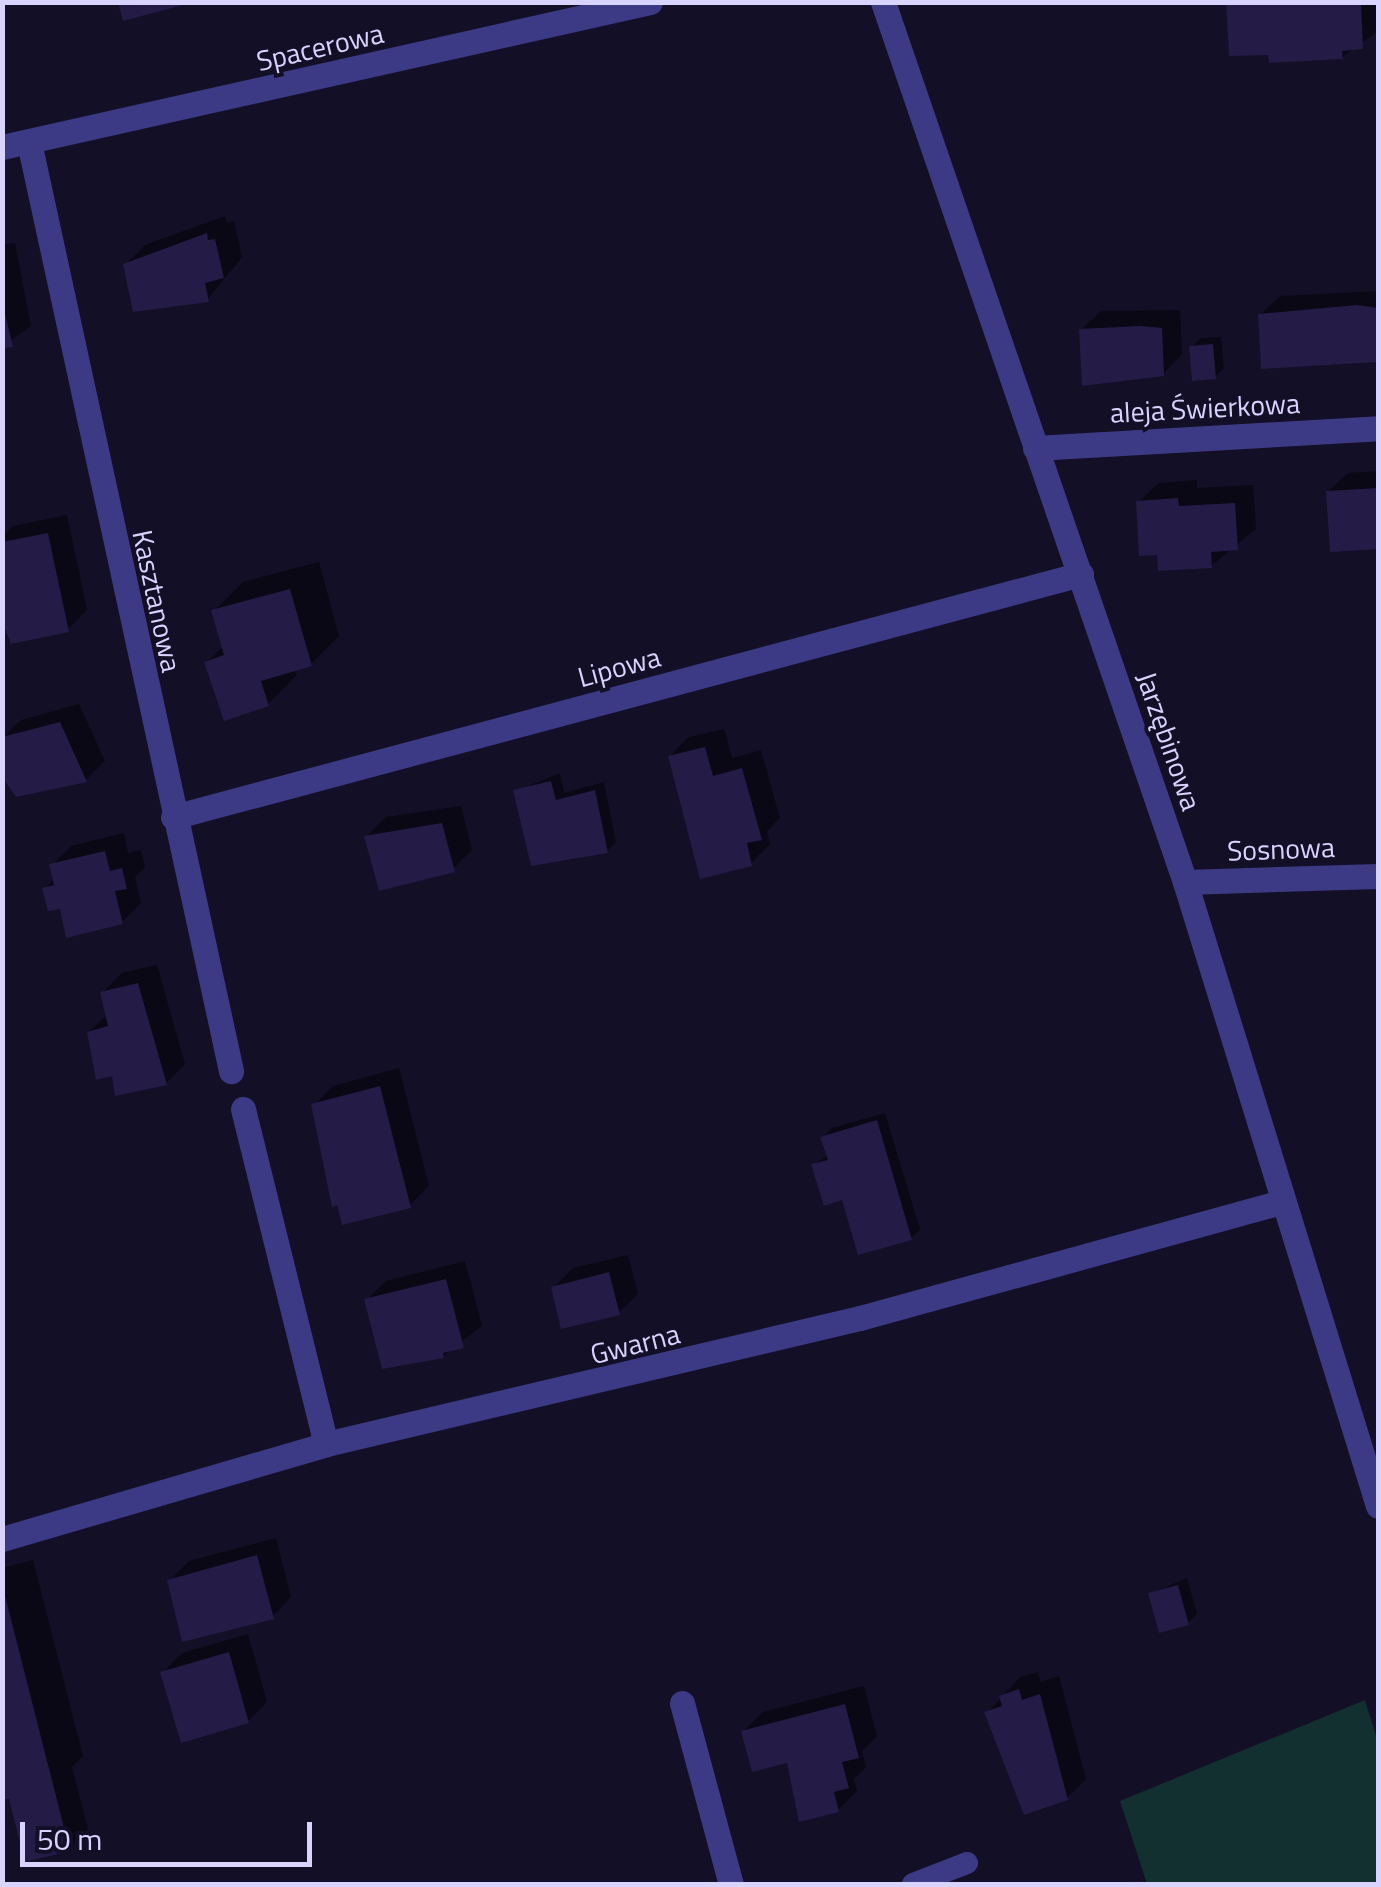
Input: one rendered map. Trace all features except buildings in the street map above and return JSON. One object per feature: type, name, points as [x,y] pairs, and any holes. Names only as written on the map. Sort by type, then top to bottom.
[{"type":"street","name":"Spacerowa","points":[[2,148],[650,2]]},
{"type":"street","name":"Jarzębinowa","points":[[882,2],[1185,882],[1280,1202],[1378,1506]]},
{"type":"street","name":"Kasztanowa","points":[[29,142],[231,1072]]},
{"type":"street","name":"aleja Świerkowa","points":[[1035,448],[1378,428]]},
{"type":"street","name":"Lipowa","points":[[173,817],[1081,574]]},
{"type":"street","name":"Sosnowa","points":[[1185,882],[1378,876]]},
{"type":"street","points":[[242,1109],[326,1444]]},
{"type":"street","name":"Gwarna","points":[[2,1539],[326,1444],[840,1323],[1280,1202]]},
{"type":"street","points":[[682,1703],[730,1884]]},
{"type":"lane","points":[[913,1884],[967,1863]]},
{"type":"green space","points":[[1365,1700],[1378,1742],[1378,1884],[1147,1884],[1120,1801]]}]
